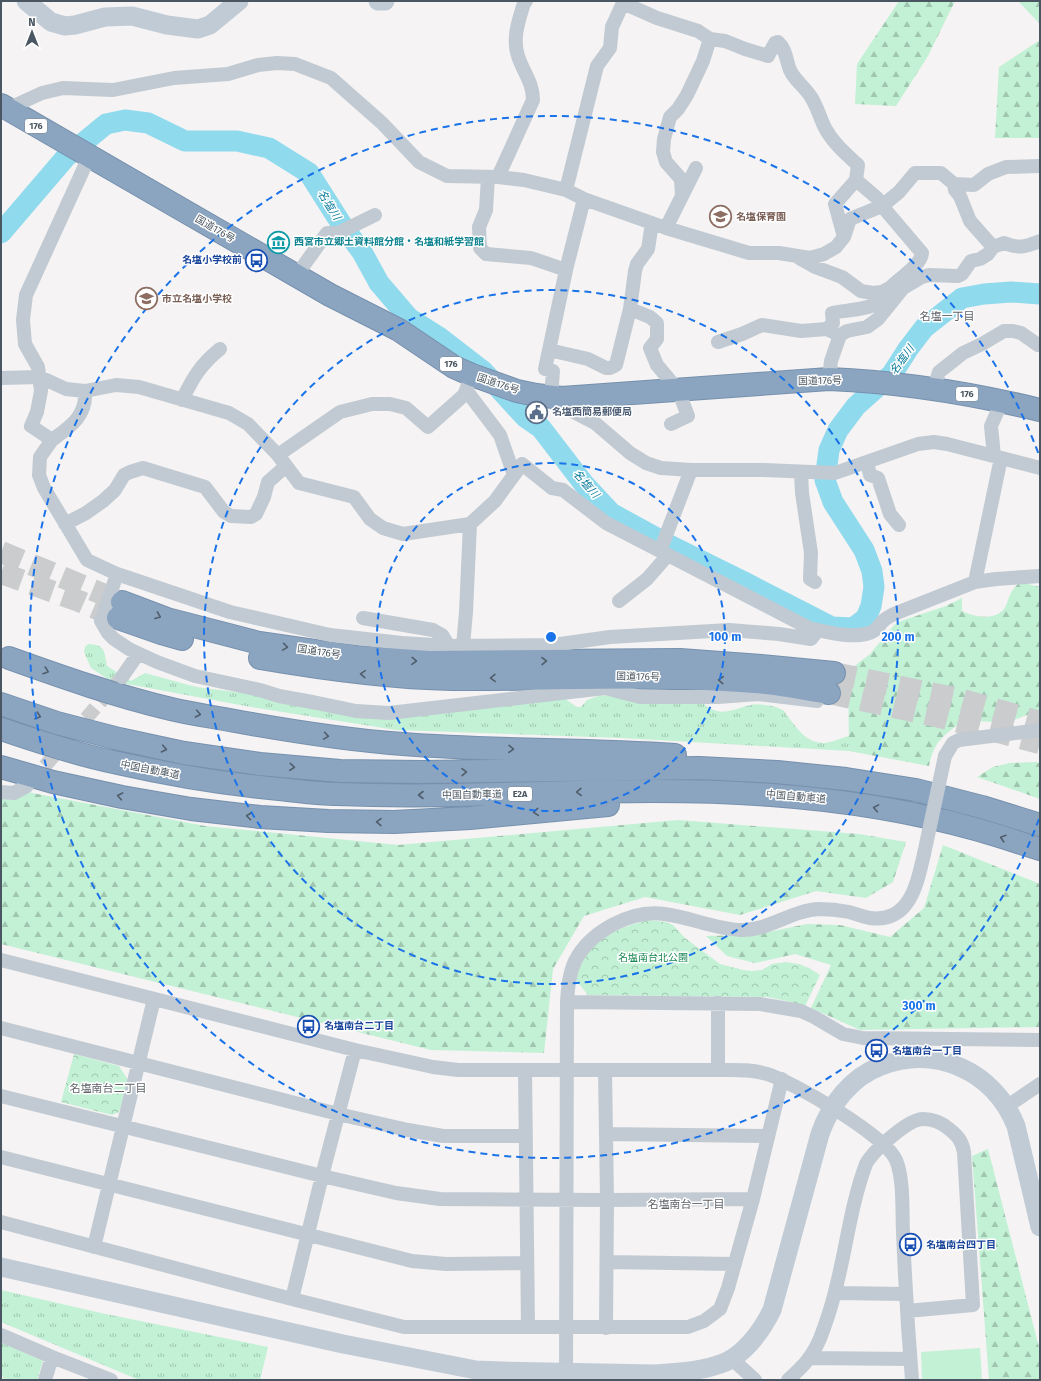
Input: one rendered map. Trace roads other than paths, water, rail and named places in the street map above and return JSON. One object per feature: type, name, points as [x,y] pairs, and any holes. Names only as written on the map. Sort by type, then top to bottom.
[{"type":"highway","name":"国道176号","points":[[4,107],[296,276],[399,330],[454,367],[469,382],[556,398],[829,379],[863,381],[934,389],[1002,401],[1040,410]]},
{"type":"highway","name":"国道176号","points":[[120,610],[161,633],[257,658],[357,674],[451,679],[632,676],[767,683],[829,690]]},
{"type":"highway","points":[[9,658],[96,688],[171,709],[260,726],[336,737],[402,744],[479,748],[631,752],[774,764],[855,775],[982,807],[1040,825]]},
{"type":"highway","points":[[1,704],[57,723],[119,739],[184,753],[260,764],[340,771],[422,772],[699,768],[777,772],[846,779],[916,790]]},
{"type":"highway","name":"中国自動車道","points":[[1,729],[108,761],[174,775],[253,786],[336,794],[419,796],[689,791],[771,795],[843,802],[911,814],[980,830],[1040,849]]},
{"type":"highway","points":[[1,766],[53,782],[191,810],[260,817],[328,821],[394,822],[470,818],[698,798],[771,795]]},
{"type":"street","points":[[26,1],[51,22],[65,26],[75,25],[105,16],[132,16],[167,25],[198,29],[210,25],[239,1]]},
{"type":"street","points":[[378,1],[385,1]]},
{"type":"street","points":[[523,2],[517,26],[515,43],[517,55],[533,90],[533,100],[493,177],[486,210],[479,226],[480,248],[486,254],[531,258],[566,270]]},
{"type":"street","points":[[566,190],[597,66],[610,48],[612,27],[623,2],[657,18],[698,31],[710,40],[725,41],[745,50],[768,56],[775,43],[778,42],[782,46],[790,70],[798,83],[811,97],[825,128],[846,155],[858,165],[856,180],[835,204],[844,237]]},
{"type":"street","points":[[682,196],[681,179],[666,162],[663,152],[664,139],[670,118],[687,95],[703,61],[710,40]]},
{"type":"street","points":[[4,107],[42,93],[63,88],[113,90],[174,78],[228,74],[258,65],[277,63],[295,64],[331,78],[382,123],[419,162],[447,176],[493,177],[524,180],[566,190],[584,199],[666,228],[749,253],[780,253],[810,258],[824,254],[836,247],[844,237],[850,219],[882,206],[899,192],[915,173],[941,173],[954,184],[974,185],[988,174],[1006,167],[1040,166]]},
{"type":"street","points":[[52,440],[31,426],[38,412],[41,391],[40,377],[38,367],[25,344],[23,320],[26,294],[83,153]]},
{"type":"street","points":[[666,228],[696,168]]},
{"type":"street","points":[[795,256],[815,267],[842,277],[861,291],[873,293],[882,292],[891,287],[908,273],[922,257],[922,254],[882,206],[878,198],[856,180]]},
{"type":"street","points":[[954,184],[955,190],[960,196],[970,221],[993,247]]},
{"type":"street","points":[[584,199],[566,270],[545,369],[553,371],[556,398],[570,410],[595,423],[630,453],[646,463],[661,468],[691,470],[764,470],[835,473],[918,444],[934,442],[1040,468]]},
{"type":"street","points":[[296,276],[327,234],[338,233],[375,215]]},
{"type":"street","points":[[549,350],[588,359],[606,368],[616,365],[630,309],[635,271],[637,264],[648,249],[652,223]]},
{"type":"street","points":[[718,342],[762,325],[801,331],[834,332],[868,327],[878,319],[903,288],[922,277],[929,275],[958,276],[962,274],[971,261],[980,259],[988,254],[993,247],[1004,242],[1022,248],[1040,241]]},
{"type":"street","points":[[829,379],[834,332],[832,313],[869,306],[882,301],[891,287]]},
{"type":"street","points":[[630,309],[650,317],[657,323],[657,339],[650,348],[657,365],[678,390],[688,416],[671,424]]},
{"type":"street","points":[[934,389],[939,372],[963,353],[1004,331],[1021,333],[1038,345]]},
{"type":"street","points":[[182,400],[198,370],[206,359],[220,349]]},
{"type":"street","points":[[1,378],[40,377],[66,389],[86,391],[116,385],[139,387],[229,413],[248,424],[282,460],[299,482],[354,497],[370,519],[383,528],[403,534],[470,524],[495,501],[522,464],[552,488],[563,490],[606,523],[809,628],[832,634],[862,634],[874,631],[884,619],[894,614],[975,582],[1040,576]]},
{"type":"street","points":[[65,524],[86,513],[103,501],[114,490],[124,475],[143,468],[205,487],[224,512],[231,516],[251,517],[256,514],[264,497],[268,482],[282,460],[340,412],[372,404],[390,404],[406,408],[428,428],[464,396],[469,382]]},
{"type":"street","points":[[469,382],[500,435],[514,475]]},
{"type":"street","points":[[86,391],[85,407],[79,416],[66,430],[52,440],[40,457],[39,475],[44,488],[87,560],[117,574],[230,612],[330,635],[402,643],[456,646],[553,645],[610,637],[729,630],[778,634],[811,639],[818,630]]},
{"type":"street","points":[[975,582],[997,457],[991,426],[1002,401]]},
{"type":"street","points":[[867,462],[870,475],[878,478],[890,514],[899,524]]},
{"type":"street","points":[[619,601],[646,579],[664,553],[691,470]]},
{"type":"street","points":[[801,472],[802,493],[811,553],[810,579],[815,582]]},
{"type":"street","points":[[456,646],[466,612],[470,524]]},
{"type":"street","points":[[117,574],[101,621],[108,633],[129,649],[157,662],[195,676],[260,690],[279,696],[356,711],[389,713],[605,688],[640,697],[718,697],[829,690]]},
{"type":"street","points":[[363,618],[433,630],[442,634],[456,646]]},
{"type":"street","points":[[122,677],[138,654]]},
{"type":"street","points":[[566,1376],[567,1002],[570,978],[576,960],[594,938],[602,931],[625,919],[650,913],[662,914],[719,927],[752,930],[814,909],[838,910],[870,918],[888,916],[896,913],[908,901],[914,891],[924,854],[945,756],[953,743],[959,740],[1040,730]]},
{"type":"street","points":[[1,792],[14,792],[27,786]]},
{"type":"street","points":[[1,960],[354,1050],[433,1067],[458,1070],[718,1070],[759,1072],[782,1079],[851,1120],[883,1144],[895,1159],[899,1172],[912,1380]]},
{"type":"street","points":[[94,1247],[154,999]]},
{"type":"street","points":[[567,1002],[760,1004],[786,1008],[814,1017],[842,1034],[863,1038],[1040,1040]]},
{"type":"street","points":[[718,1003],[718,1070]]},
{"type":"street","points":[[1,1028],[338,1114],[408,1130],[443,1136],[526,1136]]},
{"type":"street","points":[[292,1299],[354,1050]]},
{"type":"street","points":[[1,1267],[343,1344],[501,1376],[655,1374],[676,1373],[713,1366],[732,1359],[755,1338],[764,1326],[772,1310],[816,1148],[824,1122],[832,1108],[843,1093],[854,1082],[873,1069],[904,1059],[926,1058],[957,1065],[986,1083],[999,1096],[1016,1126],[1040,1227]]},
{"type":"street","points":[[525,1070],[528,1326]]},
{"type":"street","points":[[605,1070],[607,1200],[606,1328]]},
{"type":"street","points":[[1,1222],[404,1327],[688,1327],[704,1321],[720,1309],[728,1288],[753,1199],[782,1079]]},
{"type":"street","points":[[1006,1107],[1040,1084]]},
{"type":"street","points":[[1,1096],[396,1193],[440,1199],[753,1199]]},
{"type":"street","points":[[788,1380],[809,1358],[824,1329],[836,1293],[846,1242],[863,1173],[868,1159],[883,1144],[904,1127],[922,1119],[936,1121],[957,1136],[962,1143],[964,1152],[973,1305],[907,1311]]},
{"type":"street","points":[[606,1134],[768,1136]]},
{"type":"street","points":[[1,1157],[307,1236],[412,1261],[446,1264],[527,1263]]},
{"type":"street","points":[[607,1262],[735,1264]]},
{"type":"street","points":[[836,1293],[906,1294]]},
{"type":"street","points":[[1,1335],[111,1380]]},
{"type":"street","points":[[45,1380],[52,1357]]},
{"type":"street","points":[[809,1358],[910,1359]]},
{"type":"street","points":[[732,1359],[755,1380]]},
{"type":"waterway","name":"名塩川","points":[[1,233],[66,157],[106,124],[125,120],[148,123],[185,141],[237,141],[269,148],[309,173],[342,225],[362,252],[379,283],[409,318],[439,337],[483,371],[525,417],[541,428],[584,484],[611,513],[671,546],[832,627],[853,628],[866,618],[871,606],[874,587],[872,571],[864,550],[833,502],[825,480],[829,450],[838,430],[856,406],[892,374],[924,328],[962,298],[984,294],[1011,292],[1040,294]]},
{"type":"tunnel","points":[[1,552],[122,602]]},
{"type":"tunnel","points":[[1,573],[79,601],[118,618]]},
{"type":"tunnel","points":[[834,673],[959,699],[1040,722]]},
{"type":"tunnel","points":[[31,782],[122,677]]},
{"type":"tunnel","points":[[829,693],[940,717],[1040,743]]},
{"type":"place","name":"名塩保育園","points":[[721,217]]},
{"type":"place","name":"西宮市立郷土資料館分館・名塩和紙学習館","points":[[279,242]]},
{"type":"place","name":"名塩小学校前","points":[[257,260]]},
{"type":"place","name":"市立名塩小学校","points":[[146,299]]},
{"type":"place","name":"名塩西簡易郵便局","points":[[537,412]]},
{"type":"place","name":"名塩南台二丁目","points":[[309,1026]]},
{"type":"place","name":"名塩南台一丁目","points":[[877,1051]]},
{"type":"place","name":"名塩南台四丁目","points":[[910,1245]]},
{"type":"district","name":"名塩一丁目","points":[[947,316]]},
{"type":"district","name":"名塩南台二丁目","points":[[108,1088]]},
{"type":"district","name":"名塩南台一丁目","points":[[686,1204]]},
{"type":"park label","name":"名塩南台北公園","points":[[653,958]]}]
